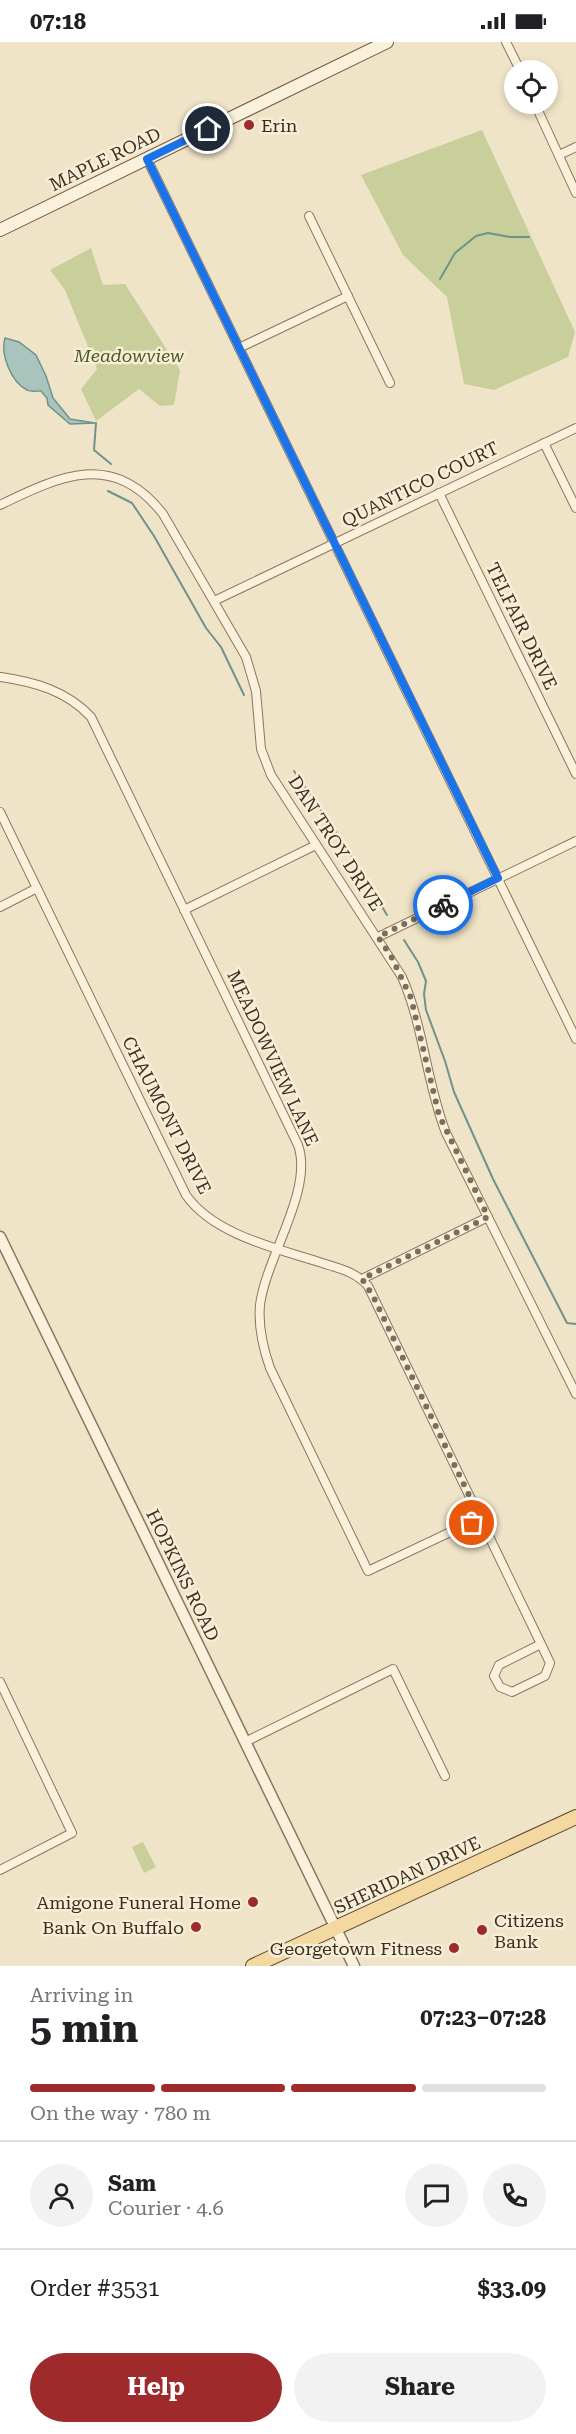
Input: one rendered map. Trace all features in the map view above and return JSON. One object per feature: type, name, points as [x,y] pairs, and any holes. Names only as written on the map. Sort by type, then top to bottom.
[{"type":"main road","name":"MAPLE ROAD","points":[[0,230],[387,42]]},
{"type":"main road","name":"SHERIDAN DRIVE","points":[[253,1966],[576,1817]]},
{"type":"street","points":[[506,42],[515,60]]},
{"type":"street","points":[[540,114],[576,193]]},
{"type":"street","points":[[559,155],[576,147]]},
{"type":"street","points":[[147,159],[576,1039]]},
{"type":"street","points":[[309,216],[390,383]]},
{"type":"street","points":[[239,348],[348,296]]},
{"type":"street","name":"QUANTICO COURT","points":[[214,601],[576,428]]},
{"type":"street","points":[[544,443],[576,508]]},
{"type":"street","name":"DAN TROY DRIVE","points":[[0,505],[44,483],[71,475],[103,476],[125,482],[147,495],[163,514],[246,657],[252,674],[258,708],[260,742],[271,775],[396,966],[411,998],[439,1115],[576,1394]]},
{"type":"street","name":"TELFAIR DRIVE","points":[[439,493],[576,774]]},
{"type":"street","name":"MEADOWVIEW LANE","points":[[0,676],[55,690],[76,702],[91,717],[301,1154],[302,1172],[260,1304],[260,1327],[265,1355],[368,1571],[480,1518]]},
{"type":"street","name":"CHAUMONT DRIVE","points":[[0,812],[193,1206],[210,1221],[277,1248],[355,1274],[362,1279]]},
{"type":"street","points":[[378,937],[576,841]]},
{"type":"street","points":[[184,910],[316,845]]},
{"type":"street","points":[[0,907],[37,888]]},
{"type":"street","points":[[488,1217],[362,1279],[373,1296],[541,1644],[550,1664],[545,1676],[512,1692],[500,1688],[494,1676],[499,1665],[541,1644]]},
{"type":"street","name":"HOPKINS ROAD","points":[[0,1237],[354,1966]]},
{"type":"street","points":[[245,1742],[393,1670],[445,1776]]},
{"type":"street","points":[[0,1685],[72,1833],[0,1870]]},
{"type":"green space","points":[[482,130],[575,332],[568,357],[494,390],[464,384],[447,297],[403,255],[361,175]]},
{"type":"green space","name":"Meadowview","points":[[91,248],[103,285],[125,284],[180,370],[174,405],[160,406],[139,389],[96,421],[81,389],[97,369],[65,290],[50,270]]},
{"type":"green space","points":[[143,1842],[156,1867],[144,1873],[132,1847]]},
{"type":"water","points":[[5,338],[19,342],[36,355],[53,398],[70,419],[95,423],[70,424],[48,405],[47,398],[41,391],[30,391],[21,386],[8,367],[4,352]]},
{"type":"waterway","points":[[440,279],[455,253],[476,236],[488,233],[510,237],[529,237]]},
{"type":"waterway","points":[[96,423],[94,450],[111,464]]},
{"type":"waterway","points":[[108,491],[132,503],[154,536],[206,628],[221,647],[244,695]]},
{"type":"waterway","points":[[294,771],[339,837],[342,845],[353,858],[387,915]]},
{"type":"waterway","points":[[404,940],[418,962],[426,981],[424,994],[426,1010],[454,1092],[493,1179],[567,1323],[576,1324]]},
{"type":"way so far","points":[[443,905],[378,937],[391,956],[411,998],[439,1115],[488,1217],[362,1279],[373,1296],[480,1518],[472,1523]]},
{"type":"place","name":"Erin","points":[[249,125]]},
{"type":"place","name":"Amigone Funeral Home","points":[[253,1902]]},
{"type":"place","name":"Bank On Buffalo","points":[[196,1927]]},
{"type":"place","name":"Citizens Bank","points":[[482,1930]]},
{"type":"place","name":"Georgetown Fitness","points":[[454,1948]]},
{"type":"route","points":[[208,129],[147,159],[498,878],[443,905]]}]
